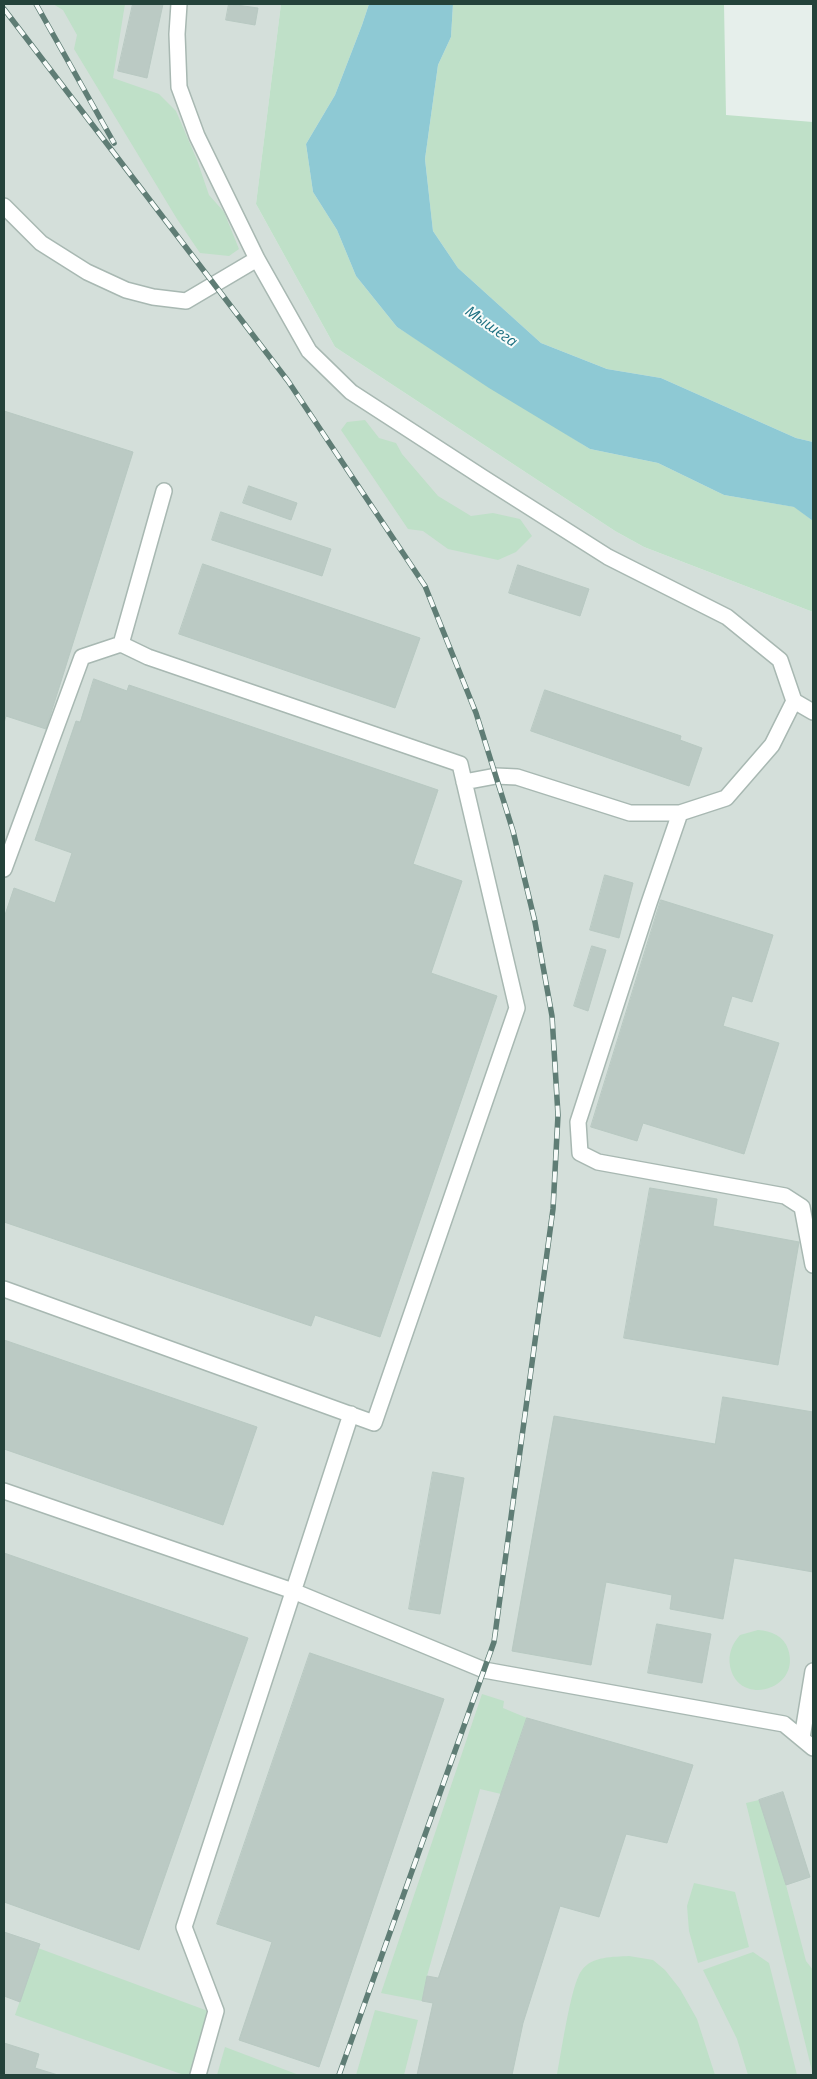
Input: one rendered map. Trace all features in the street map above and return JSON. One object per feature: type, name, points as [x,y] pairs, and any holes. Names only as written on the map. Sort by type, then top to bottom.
[{"type":"lane","points":[[179,4],[177,34],[179,87],[197,136],[257,259],[309,350],[351,392],[608,557],[727,617],[780,660],[794,701],[813,712]]},
{"type":"lane","points":[[4,206],[41,243],[87,272],[126,290],[153,297],[186,301],[257,259]]},
{"type":"lane","points":[[121,644],[164,491]]},
{"type":"lane","points":[[4,869],[82,657],[121,644],[148,657],[460,764],[517,1008],[374,1423],[4,1289]]},
{"type":"lane","points":[[464,782],[496,776],[517,777],[630,813],[680,813],[726,798],[772,745],[794,701]]},
{"type":"lane","points":[[680,813],[578,1122],[580,1153],[598,1162],[785,1196],[802,1207],[813,1265]]},
{"type":"lane","points":[[198,2075],[216,2011],[184,1927],[351,1414]]},
{"type":"lane","points":[[4,1491],[293,1591],[484,1670],[784,1724],[808,1743]]},
{"type":"lane","points":[[808,1743],[813,1671]]},
{"type":"shaded area","points":[[4,4],[281,4],[256,204],[335,347],[615,531],[644,547],[813,612],[813,2075],[4,2075]]},
{"type":"green space","points":[[53,4],[125,4],[113,78],[159,94],[176,111],[197,160],[209,195],[224,212],[239,249],[229,256],[200,253],[177,219],[74,49],[77,35],[63,10]]},
{"type":"green space","points":[[281,4],[369,4],[335,95],[306,144],[313,192],[337,230],[356,276],[397,327],[590,449],[658,463],[724,495],[795,507],[813,521],[813,612],[644,547],[615,531],[335,347],[256,204]]},
{"type":"green space","points":[[453,4],[724,4],[726,115],[813,122],[813,442],[796,438],[661,378],[607,369],[541,343],[458,268],[433,231],[425,159],[438,65],[451,37]]},
{"type":"green space","points":[[365,420],[379,438],[396,443],[402,454],[438,496],[471,516],[493,513],[520,519],[532,536],[516,552],[498,560],[448,549],[423,531],[408,529],[341,430],[347,422]]},
{"type":"green space","points":[[758,1630],[772,1633],[786,1644],[790,1663],[786,1675],[778,1683],[767,1689],[756,1690],[744,1687],[735,1679],[730,1666],[730,1653],[740,1635]]},
{"type":"green space","points":[[482,1694],[504,1701],[503,1708],[527,1718],[501,1794],[480,1789],[427,1976],[422,2001],[381,1993]]},
{"type":"green space","points":[[759,1800],[786,1885],[806,1961],[813,1970],[813,2075],[746,1803]]},
{"type":"green space","points":[[694,1883],[735,1892],[749,1947],[698,1963],[689,1931],[687,1906]]},
{"type":"green space","points":[[38,1948],[208,2011],[189,2075],[184,2075],[15,2015]]},
{"type":"green space","points":[[753,1952],[769,1963],[797,2075],[748,2075],[737,2039],[703,1970]]},
{"type":"green space","points":[[629,1956],[653,1960],[665,1970],[680,1989],[697,2019],[715,2075],[557,2075],[570,2004],[582,1970],[586,1965],[597,1960]]},
{"type":"green space","points":[[375,2010],[418,2020],[404,2075],[356,2075]]},
{"type":"green space","points":[[225,2047],[299,2075],[217,2075]]},
{"type":"water","name":"Мышега","points":[[369,4],[453,4],[451,37],[438,65],[425,159],[433,231],[458,268],[541,343],[607,369],[661,378],[796,438],[813,442],[813,521],[794,507],[724,495],[658,463],[590,449],[489,388],[397,327],[356,276],[337,230],[313,192],[306,144],[335,95]]},
{"type":"building","points":[[133,4],[163,4],[147,78],[118,71]]},
{"type":"building","points":[[229,4],[258,8],[255,25],[226,20]]},
{"type":"building","points":[[4,411],[133,452],[46,729],[6,716],[4,723]]},
{"type":"building","points":[[249,486],[297,503],[291,520],[243,503]]},
{"type":"building","points":[[221,512],[331,549],[322,576],[212,540]]},
{"type":"building","points":[[203,564],[420,638],[395,708],[179,634]]},
{"type":"building","points":[[518,565],[589,589],[580,616],[509,593]]},
{"type":"building","points":[[94,679],[127,691],[129,685],[438,790],[413,864],[462,881],[431,973],[497,996],[380,1337],[315,1315],[311,1326],[4,1222],[4,918],[14,888],[55,903],[72,853],[35,840],[76,721],[80,722]]},
{"type":"building","points":[[545,690],[681,736],[680,740],[702,748],[689,786],[531,731]]},
{"type":"building","points":[[605,875],[633,883],[619,938],[590,930]]},
{"type":"building","points":[[661,900],[773,935],[752,1002],[732,996],[723,1026],[779,1043],[744,1154],[643,1123],[637,1141],[591,1127]]},
{"type":"building","points":[[592,946],[606,950],[588,1011],[574,1006]]},
{"type":"building","points":[[650,1188],[717,1199],[713,1226],[799,1242],[778,1365],[624,1338]]},
{"type":"building","points":[[4,1340],[257,1427],[223,1525],[4,1449]]},
{"type":"building","points":[[723,1397],[813,1412],[813,1572],[734,1558],[723,1619],[670,1609],[672,1595],[606,1582],[591,1665],[512,1651],[554,1416],[715,1444]]},
{"type":"building","points":[[433,1472],[464,1478],[440,1614],[409,1609]]},
{"type":"building","points":[[4,1553],[248,1638],[139,1950],[4,1902]]},
{"type":"building","points":[[657,1624],[711,1634],[702,1683],[648,1673]]},
{"type":"building","points":[[310,1653],[444,1699],[319,2067],[239,2040],[272,1942],[217,1924]]},
{"type":"building","points":[[527,1718],[693,1765],[667,1843],[626,1834],[599,1917],[560,1906],[523,2023],[512,2075],[417,2075],[433,2003],[422,2001],[427,1976],[438,1978]]},
{"type":"building","points":[[783,1792],[810,1877],[786,1885],[759,1800]]},
{"type":"building","points":[[4,1932],[40,1944],[20,2002],[4,1996]]},
{"type":"building","points":[[4,2043],[39,2054],[35,2068],[58,2075],[4,2075]]},
{"type":"railway","points":[[36,4],[114,143]]},
{"type":"railway","points":[[4,9],[288,381],[425,586],[476,713],[513,831],[535,922],[552,1016],[558,1115],[553,1209],[494,1642],[339,2075]]}]
